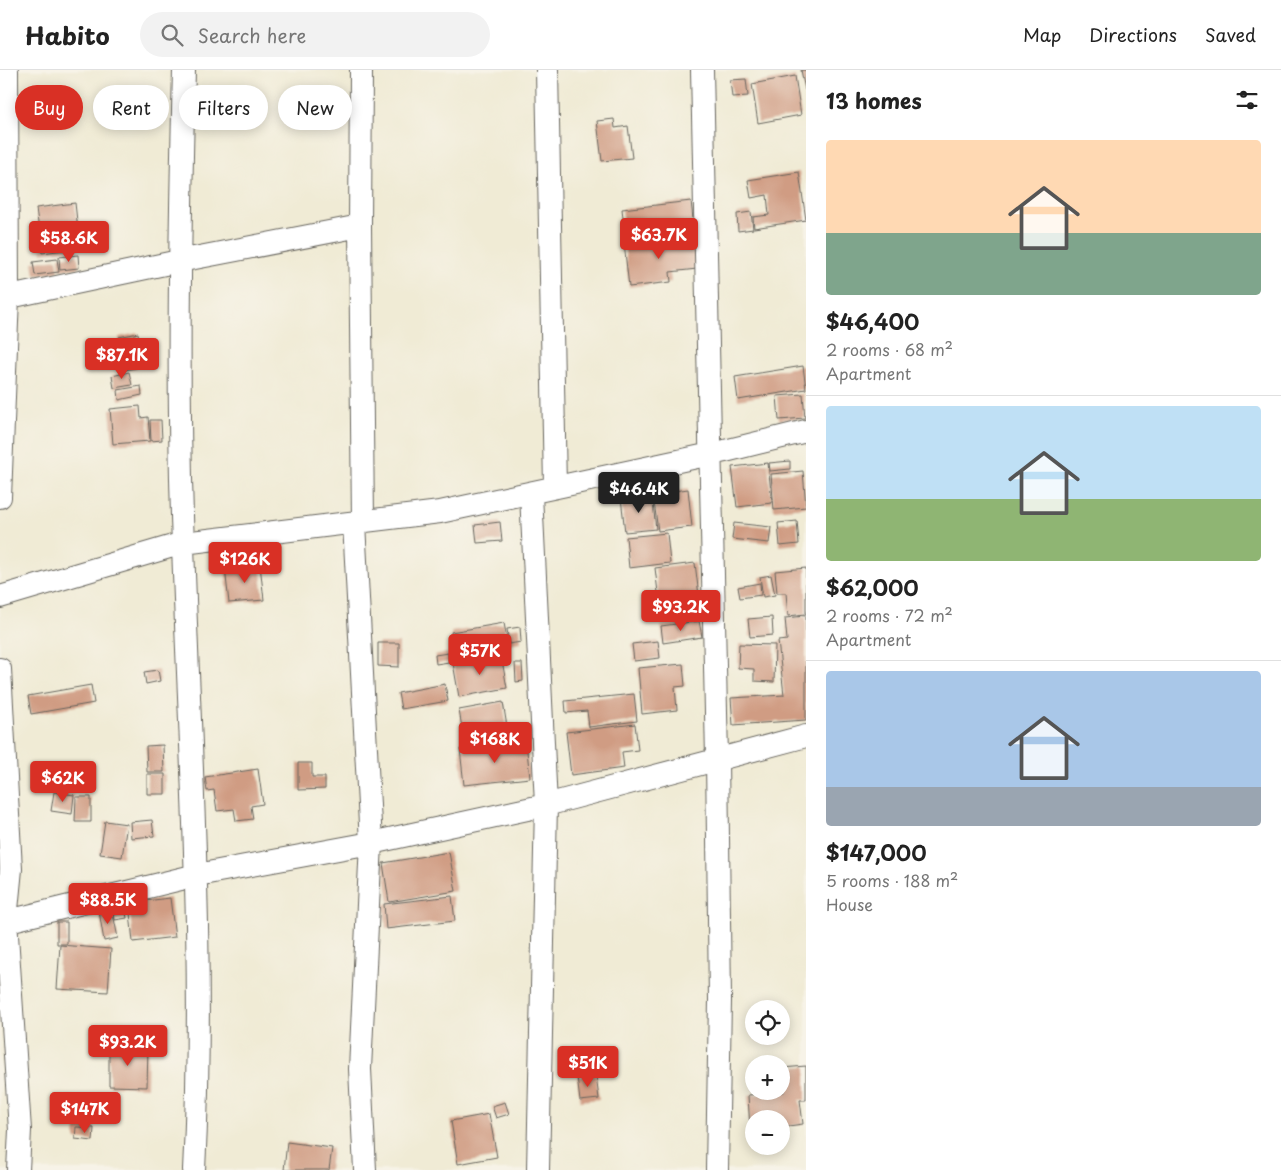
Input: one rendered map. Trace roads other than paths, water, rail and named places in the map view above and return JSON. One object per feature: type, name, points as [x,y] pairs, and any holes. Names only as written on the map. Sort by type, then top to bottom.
[{"type":"street","points":[[0,497],[7,70]]},
{"type":"street","points":[[184,70],[179,261],[183,543],[197,875],[198,1098],[194,1170]]},
{"type":"street","points":[[361,70],[359,522],[372,843],[360,1069],[365,1170]]},
{"type":"street","points":[[547,70],[555,487]]},
{"type":"street","points":[[702,70],[717,758],[720,1000],[717,1170]]},
{"type":"street","points":[[4,298],[179,261],[360,226]]},
{"type":"street","points":[[0,597],[183,543],[440,512],[709,455],[806,431]]},
{"type":"street","points":[[531,494],[546,805],[538,1170]]},
{"type":"street","points":[[0,669],[11,869],[3,922],[20,1130],[18,1170]]},
{"type":"street","points":[[3,922],[197,875],[372,843],[546,805],[717,758],[806,736]]}]
